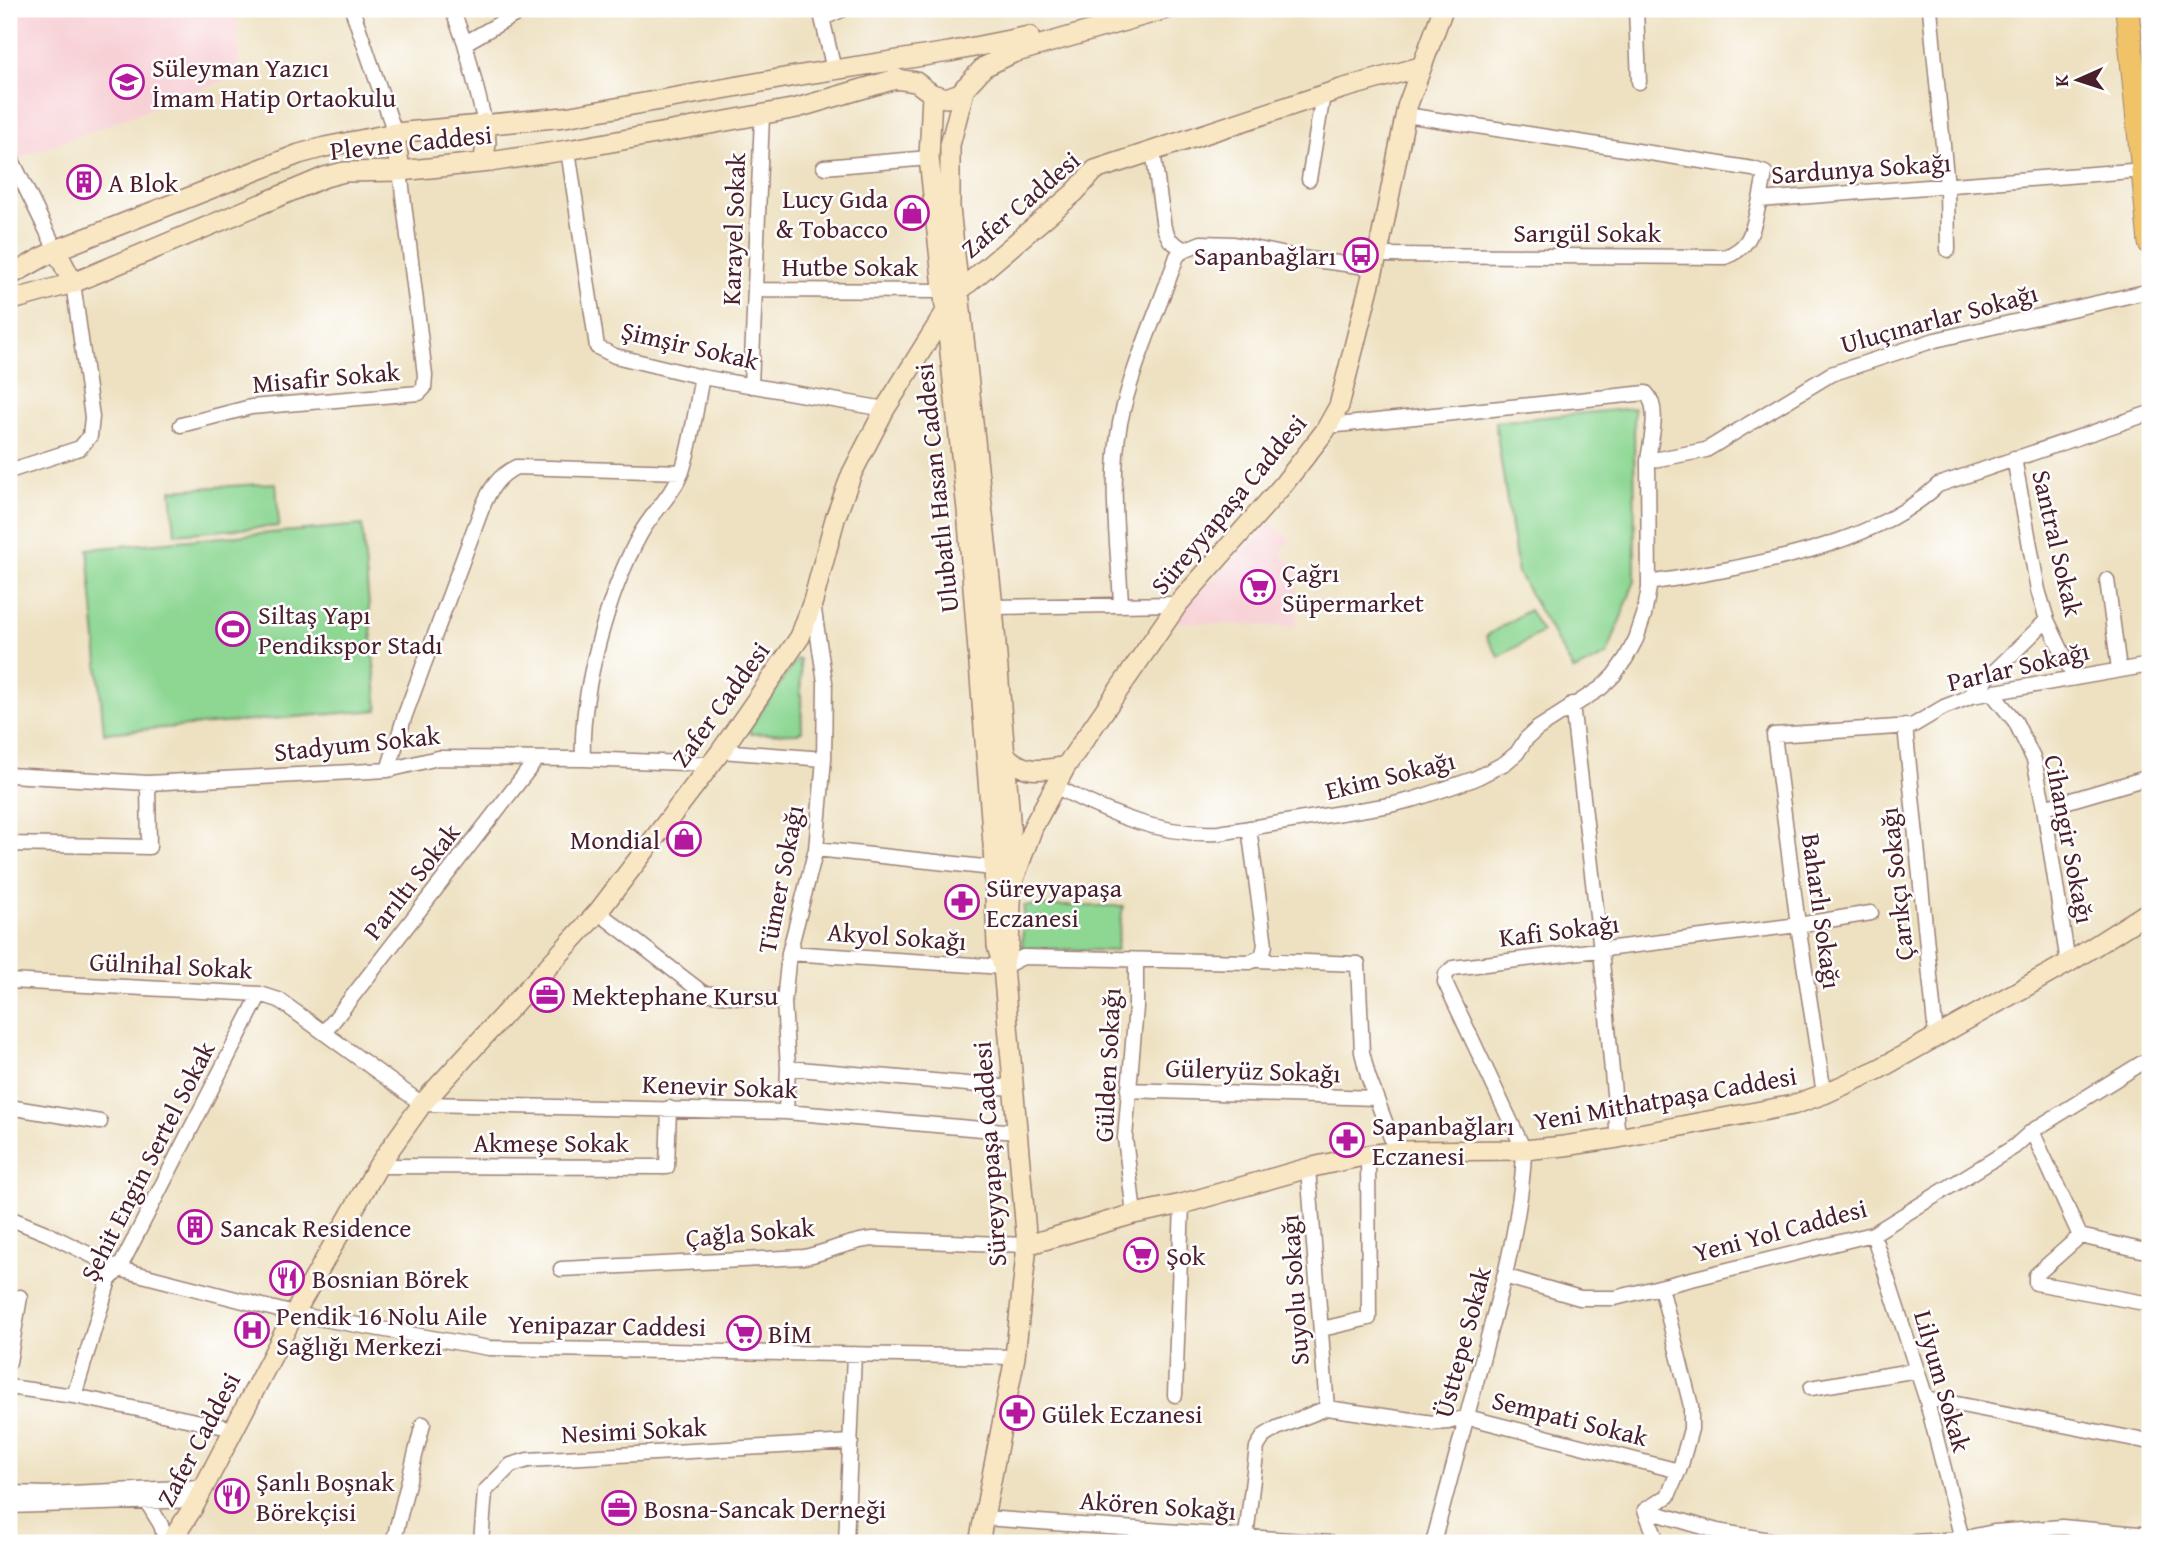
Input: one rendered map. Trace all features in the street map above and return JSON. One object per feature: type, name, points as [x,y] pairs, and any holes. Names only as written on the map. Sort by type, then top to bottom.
[{"type":"main road","points":[[2127,9],[2150,243]]},
{"type":"street","points":[[352,9],[395,133],[400,172]]},
{"type":"street","points":[[452,9],[465,43],[485,123],[486,150],[484,159],[478,163]]},
{"type":"street","points":[[465,43],[526,9]]},
{"type":"street","points":[[834,70],[821,13],[844,9]]},
{"type":"street","name":"Plevne Caddesi","points":[[9,276],[56,250],[299,154],[395,133],[565,117],[942,53],[1074,26],[1124,9]]},
{"type":"street","points":[[966,85],[966,65],[956,55],[942,53],[924,66],[923,82],[929,91],[939,97],[953,97],[993,61],[1166,9]]},
{"type":"street","name":"Süreyyapaşa Caddesi","points":[[979,1543],[1015,1357],[1027,1245],[1003,967],[1009,945],[1000,877],[1011,844],[1030,809],[1066,766],[1178,604],[1283,485],[1328,426],[1339,406],[1376,262],[1406,115],[1420,67],[1443,9]]},
{"type":"street","points":[[1636,9],[1639,82]]},
{"type":"street","points":[[1930,9],[1947,187],[1948,250]]},
{"type":"street","name":"Zafer Caddesi","points":[[168,1543],[201,1494],[294,1314],[378,1166],[422,1104],[598,912],[715,758],[800,637],[813,601],[831,532],[852,473],[885,409],[945,314],[951,292],[1074,193],[1095,170],[1323,95],[1420,67]]},
{"type":"street","points":[[795,76],[813,85],[815,92],[812,98],[797,108]]},
{"type":"street","name":"Plevne Caddesi","points":[[9,301],[73,284],[325,177],[344,172],[400,172],[568,150],[762,116],[896,79],[916,82],[929,91]]},
{"type":"street","name":"Ulubatlı Hasan Caddesi","points":[[951,292],[950,145],[966,85]]},
{"type":"street","name":"Ulubatlı Hasan Caddesi","points":[[929,91],[929,158],[951,292],[993,607],[1011,844]]},
{"type":"street","points":[[1309,179],[1323,95]]},
{"type":"street","name":"Sardunya Sokağı","points":[[1406,115],[1753,169],[1765,173],[1760,200],[2144,170]]},
{"type":"street","name":"Karayel Sokak","points":[[751,386],[762,116]]},
{"type":"street","name":"Şimşir Sokak","points":[[568,150],[597,347],[615,356],[702,377],[885,409]]},
{"type":"street","points":[[1121,604],[1115,524],[1115,474],[1120,424],[1135,369],[1177,256],[1184,250],[1170,240],[1164,228],[1153,151]]},
{"type":"street","points":[[9,154],[73,284],[92,416],[90,436],[80,448],[9,471]]},
{"type":"street","points":[[824,167],[929,158]]},
{"type":"street","name":"Misafir Sokak","points":[[181,425],[251,407],[419,393],[424,388],[425,375],[400,172]]},
{"type":"street","name":"Sarıgül Sokak","points":[[1184,250],[1201,243],[1234,244],[1301,258],[1376,262],[1725,257],[1740,251],[1748,242],[1760,200]]},
{"type":"street","name":"Hutbe Sokak","points":[[756,290],[951,292]]},
{"type":"street","name":"Uluçınarlar Sokağı","points":[[1648,461],[1706,450],[1831,374],[1852,365],[1934,340],[2150,291]]},
{"type":"street","name":"Ulubatlı Hasan Caddesi","points":[[945,314],[967,510],[1000,877]]},
{"type":"street","points":[[583,759],[582,738],[591,683],[623,569],[641,531],[682,472],[702,377]]},
{"type":"street","points":[[1328,426],[1646,393],[1653,399],[1654,409],[1648,461]]},
{"type":"street","points":[[1649,583],[1723,570],[1829,544],[1882,522],[1927,496],[1938,485],[2150,413]]},
{"type":"street","name":"Santral Sokak","points":[[2014,458],[2031,557],[2047,620],[2074,677]]},
{"type":"street","name":"Ekim Sokağı","points":[[1055,786],[1112,813],[1167,831],[1195,834],[1390,805],[1474,779],[1505,763],[1537,729],[1572,704],[1601,688],[1614,675],[1636,639],[1644,615],[1649,583],[1648,461]]},
{"type":"street","points":[[388,770],[405,715],[482,508],[502,474],[516,467],[682,472]]},
{"type":"street","points":[[2107,580],[2119,669]]},
{"type":"street","name":"Tümer Sokağı","points":[[786,1112],[788,1068],[784,1002],[789,953],[816,849],[824,759],[825,682],[813,601]]},
{"type":"street","points":[[993,607],[1178,604]]},
{"type":"street","points":[[1967,698],[2047,620]]},
{"type":"street","name":"Parlar Sokağı","points":[[1774,735],[1912,726],[1944,707],[1967,698],[2150,665]]},
{"type":"street","name":"Cihangir Sokağı","points":[[1992,693],[2015,721],[2034,760],[2068,963]]},
{"type":"street","points":[[1572,704],[1601,950],[1618,1138]]},
{"type":"street","name":"Çarıkçı Sokağı","points":[[1905,726],[1937,1036]]},
{"type":"street","name":"Baharlı Sokağı","points":[[1774,735],[1798,925],[1824,1094]]},
{"type":"street","points":[[1004,752],[1020,767],[1030,770],[1066,766]]},
{"type":"street","name":"Stadyum Sokak","points":[[9,775],[148,783],[388,770],[438,758],[715,758]]},
{"type":"street","points":[[715,758],[824,759]]},
{"type":"street","name":"Parıltı Sokak","points":[[324,1032],[536,760]]},
{"type":"street","name":"Süreyyapaşa Caddesi","points":[[1000,877],[1028,839],[1066,766]]},
{"type":"street","points":[[2044,808],[2150,777]]},
{"type":"street","points":[[9,844],[149,847],[148,783]]},
{"type":"street","points":[[1003,967],[1023,957],[1257,960],[1262,957],[1265,945],[1249,828]]},
{"type":"street","points":[[816,849],[1000,877]]},
{"type":"street","name":"Yeni Mithatpaşa Caddesi","points":[[1027,1245],[1308,1168],[1368,1155],[1396,1151],[1524,1150],[1618,1138],[1775,1109],[1824,1094],[1879,1069],[2068,963],[2150,911]]},
{"type":"street","points":[[598,912],[703,993],[784,1002]]},
{"type":"street","name":"Kafi Sokağı","points":[[1524,1150],[1445,982],[1446,974],[1453,968],[1871,914]]},
{"type":"street","name":"Akyol Sokağı","points":[[789,953],[1003,967]]},
{"type":"street","name":"Gülden Sokağı","points":[[1134,1214],[1125,1138],[1136,1017],[1136,960]]},
{"type":"street","points":[[1257,960],[1358,964],[1362,1052],[1396,1151]]},
{"type":"street","name":"Gülnihal Sokak","points":[[9,981],[260,994],[279,1000],[422,1104]]},
{"type":"street","name":"Şehit Engin Sertel Sokak","points":[[74,1395],[109,1280],[119,1269],[260,994]]},
{"type":"street","name":"Yeni Yol Caddesi","points":[[1504,1276],[1580,1298],[1615,1298],[1873,1234],[2014,1147],[2032,1131],[2150,1058]]},
{"type":"street","points":[[788,1068],[1012,1088]]},
{"type":"street","name":"Güleryüz Sokağı","points":[[1128,1090],[1376,1098]]},
{"type":"street","name":"Kenevir Sokak","points":[[422,1104],[786,1112],[1016,1132]]},
{"type":"street","points":[[9,1107],[100,1122]]},
{"type":"street","name":"Akmeşe Sokak","points":[[378,1166],[667,1167],[669,1108]]},
{"type":"street","points":[[2032,1131],[2080,1236]]},
{"type":"street","name":"Üsttepe Sokak","points":[[1433,1543],[1515,1231],[1524,1150]]},
{"type":"street","points":[[1322,1329],[1369,1318],[1368,1155]]},
{"type":"street","name":"Suyolu Sokağı","points":[[1308,1168],[1327,1408]]},
{"type":"street","points":[[1175,1395],[1182,1204]]},
{"type":"street","name":"Yenipazar Caddesi","points":[[9,1218],[119,1269],[294,1314],[489,1348],[1015,1357]]},
{"type":"street","name":"Lilyum Sokak","points":[[1873,1234],[1926,1398],[1961,1541]]},
{"type":"street","points":[[2080,1236],[2150,1252]]},
{"type":"street","points":[[2080,1236],[2036,1275],[2036,1283],[2150,1304]]},
{"type":"street","name":"Çağla Sokak","points":[[561,1269],[804,1257],[855,1240],[873,1239],[1027,1245]]},
{"type":"street","points":[[1645,1510],[1668,1496],[1679,1471],[1691,1429],[1691,1406],[1661,1287]]},
{"type":"street","points":[[9,1362],[20,1297]]},
{"type":"street","points":[[846,1543],[854,1354]]},
{"type":"street","points":[[1811,1388],[1917,1370]]},
{"type":"street","points":[[9,1387],[74,1395],[234,1429]]},
{"type":"street","points":[[1926,1398],[2150,1441]]},
{"type":"street","name":"Sempati Sokak","points":[[1246,1536],[1257,1447],[1264,1436],[1327,1408],[1433,1423],[1467,1417],[1679,1471]]},
{"type":"street","points":[[393,1543],[423,1424]]},
{"type":"street","name":"Nesimi Sokak","points":[[481,1543],[485,1491],[511,1465],[528,1460],[850,1443]]},
{"type":"street","points":[[9,1493],[201,1494]]},
{"type":"street","points":[[9,1506],[147,1502],[201,1494]]},
{"type":"street","points":[[147,1502],[168,1543]]},
{"type":"street","points":[[1645,1510],[1717,1531],[1787,1543]]},
{"type":"street","points":[[1645,1510],[1654,1533],[1650,1543]]},
{"type":"street","name":"Akören Sokağı","points":[[984,1518],[1329,1543]]},
{"type":"street","points":[[1900,1543],[1961,1541],[1994,1532],[2062,1527],[2150,1535]]},
{"type":"shaded area","name":"Süleyman Yazıcı İmam Hatip Ortaokulu","points":[[9,9],[236,9],[240,75],[15,160],[9,140]]},
{"type":"shaded area","name":"Çağrı Süpermarket","points":[[1271,524],[1291,539],[1280,554],[1297,566],[1296,627],[1168,622]]},
{"type":"green space","points":[[1634,408],[1635,580],[1607,655],[1574,671],[1518,573],[1495,422]]},
{"type":"green space","points":[[276,483],[279,526],[175,534],[171,490]]},
{"type":"green space","name":"Siltaş Yapı Pendikspor Stadı","points":[[362,525],[378,710],[104,733],[88,549]]},
{"type":"green space","points":[[1529,610],[1542,632],[1499,657],[1486,636]]},
{"type":"green space","points":[[797,659],[800,659],[802,731],[751,734],[749,729]]},
{"type":"green space","points":[[1024,906],[1123,906],[1116,951],[1022,948]]},
{"type":"place","name":"Süleyman Yazıcı İmam Hatip Ortaokulu","points":[[127,82]]},
{"type":"place","name":"A Blok","points":[[84,182]]},
{"type":"place","name":"Lucy Gıda & Tobacco","points":[[912,213]]},
{"type":"place","name":"Sapanbağları","points":[[1361,255]]},
{"type":"place","name":"Çağrı Süpermarket","points":[[1258,587]]},
{"type":"place","name":"Siltaş Yapı Pendikspor Stadı","points":[[233,629]]},
{"type":"place","name":"Mondial","points":[[684,839]]},
{"type":"place","name":"Süreyyapaşa Eczanesi","points":[[962,902]]},
{"type":"place","name":"Mektephane Kursu","points":[[547,995]]},
{"type":"place","name":"Sapanbağları Eczanesi","points":[[1347,1140]]},
{"type":"place","name":"Sancak Residence","points":[[195,1227]]},
{"type":"place","name":"Şok","points":[[1141,1255]]},
{"type":"place","name":"Bosnian Börek","points":[[287,1278]]},
{"type":"place","name":"Pendik 16 Nolu Aile Sağlığı Merkezi","points":[[252,1330]]},
{"type":"place","name":"BİM","points":[[744,1333]]},
{"type":"place","name":"Gülek Eczanesi","points":[[1017,1413]]},
{"type":"place","name":"Şanlı Boşnak Börekçisi","points":[[232,1496]]},
{"type":"place","name":"Bosna-Sancak Derneği","points":[[619,1508]]}]
